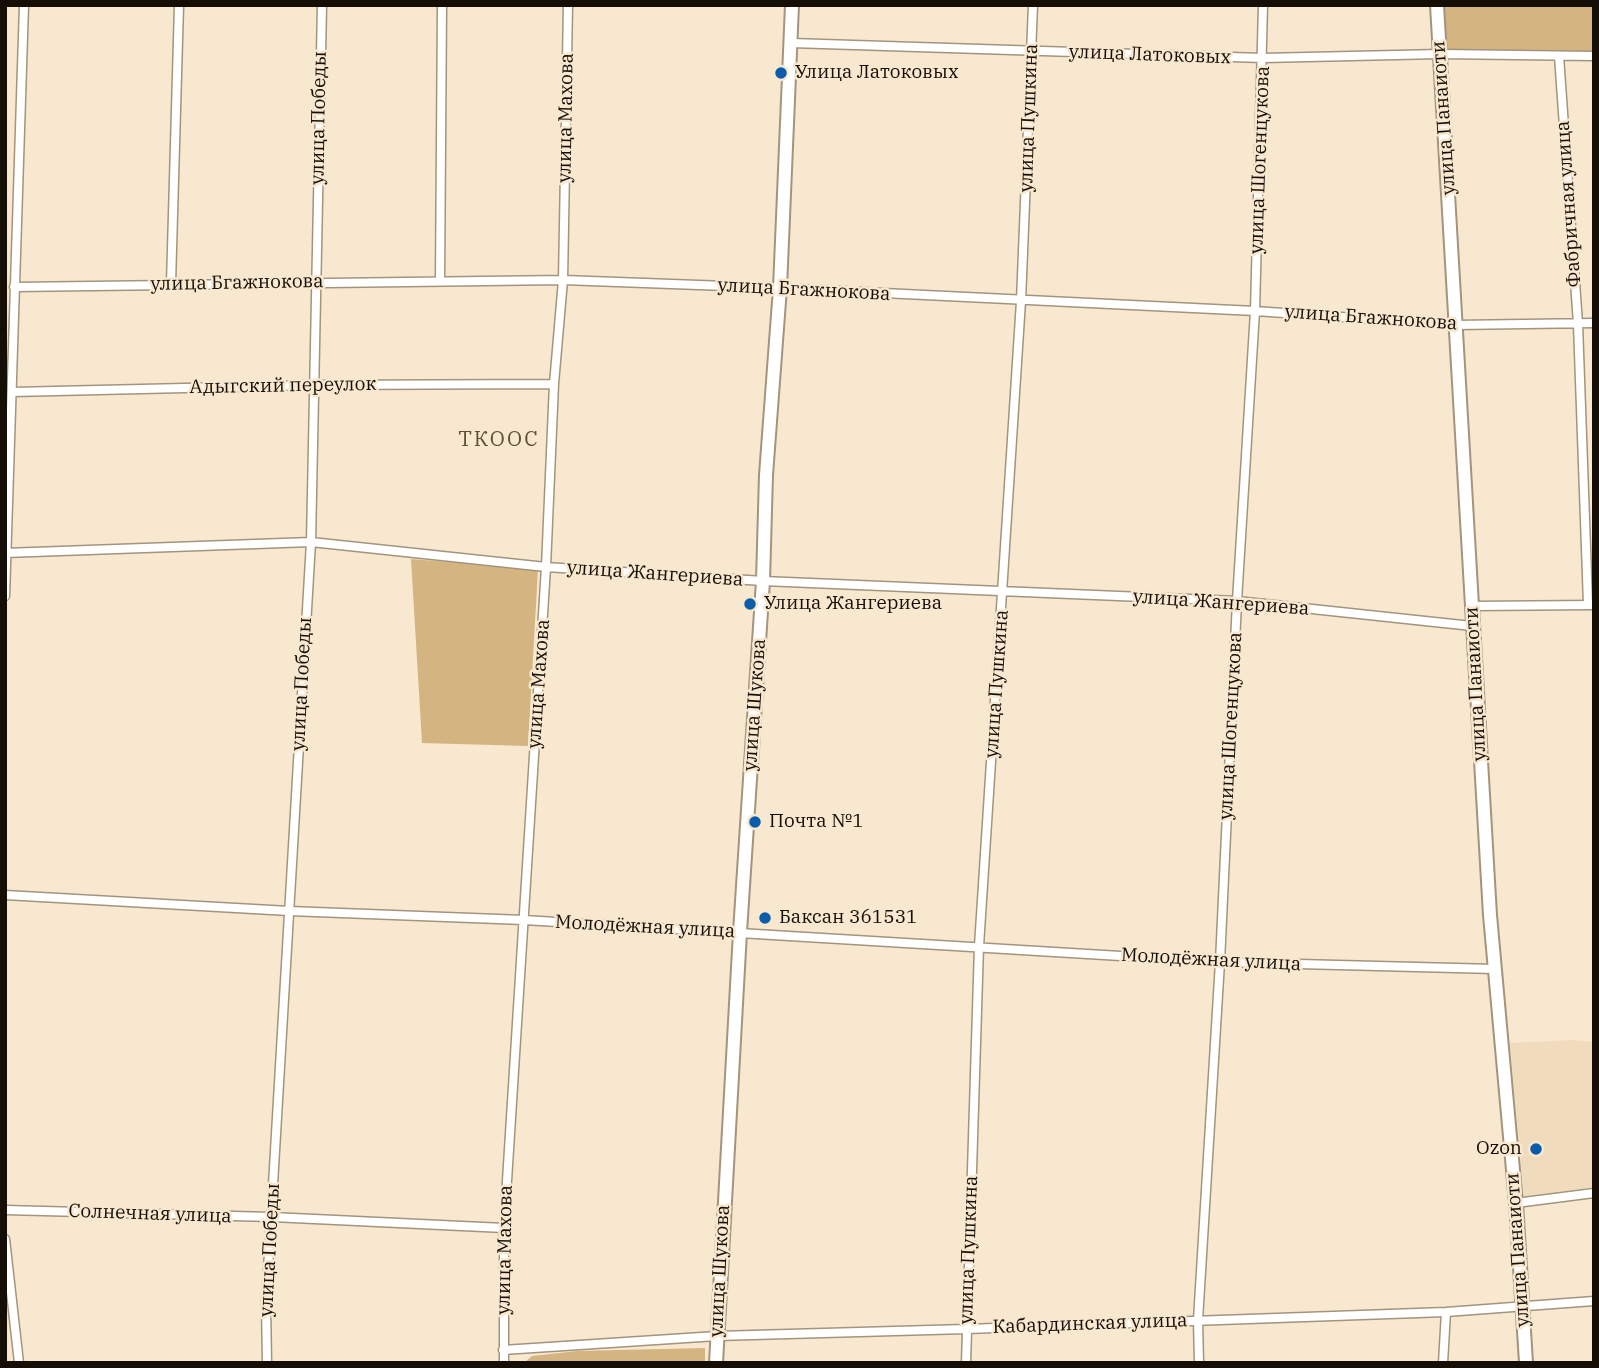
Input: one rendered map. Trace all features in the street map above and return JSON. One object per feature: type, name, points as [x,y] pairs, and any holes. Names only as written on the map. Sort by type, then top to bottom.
[{"type":"street","points":[[5,596],[24,5]]},
{"type":"street","points":[[171,284],[179,5]]},
{"type":"street","name":"улица Победы","points":[[267,1363],[266,1303],[311,542],[322,5]]},
{"type":"street","points":[[440,281],[442,5]]},
{"type":"street","name":"улица Махова","points":[[504,1363],[504,1228],[563,281],[568,5]]},
{"type":"street","name":"улица Шукова","points":[[716,1363],[740,932],[764,581],[766,475],[780,288],[792,5]]},
{"type":"street","name":"улица Пушкина","points":[[967,1363],[979,946],[1021,301],[1032,5]]},
{"type":"street","name":"улица Шогенцукова","points":[[1199,1363],[1198,1320],[1255,311],[1263,5]]},
{"type":"street","name":"улица Панаиоти","points":[[1437,5],[1490,915],[1516,1203],[1526,1363]]},
{"type":"street","name":"улица Латоковых","points":[[791,43],[1263,58],[1440,54],[1594,56]]},
{"type":"street","name":"Фабричная улица","points":[[1559,56],[1578,324],[1591,604]]},
{"type":"street","name":"улица Бгажнокова","points":[[14,287],[563,281],[780,288],[1255,311],[1456,325],[1594,323]]},
{"type":"street","name":"Адыгский переулок","points":[[12,392],[555,383]]},
{"type":"street","name":"улица Жангериева","points":[[6,553],[311,542],[546,567],[764,581],[1237,601],[1472,626]]},
{"type":"street","points":[[1472,606],[1591,604]]},
{"type":"street","name":"Молодёжная улица","points":[[5,895],[289,911],[524,920],[1220,962],[1495,969]]},
{"type":"street","points":[[1516,1203],[1594,1193]]},
{"type":"street","name":"Солнечная улица","points":[[5,1210],[272,1217],[504,1228]]},
{"type":"street","points":[[5,1239],[19,1363]]},
{"type":"street","name":"Кабардинская улица","points":[[503,1350],[717,1335],[966,1329],[1446,1311],[1594,1301]]},
{"type":"street","points":[[1443,1363],[1446,1311]]},
{"type":"shaded area","points":[[1437,5],[1594,5],[1594,56],[1440,54]]},
{"type":"shaded area","points":[[411,559],[538,569],[528,746],[422,743]]},
{"type":"shaded area","points":[[1571,1040],[1594,1042],[1594,1187],[1524,1197],[1510,1043]]},
{"type":"shaded area","points":[[705,1348],[705,1363],[524,1363],[532,1356],[577,1351]]},
{"type":"place","name":"Улица Латоковых","points":[[781,73]]},
{"type":"place","name":"Улица Жангериева","points":[[750,604]]},
{"type":"place","name":"Почта №1","points":[[755,822]]},
{"type":"place","name":"Баксан 361531","points":[[765,918]]},
{"type":"place","name":"Ozon","points":[[1536,1149]]},
{"type":"district","name":"ТКООС","points":[[499,440]]}]
